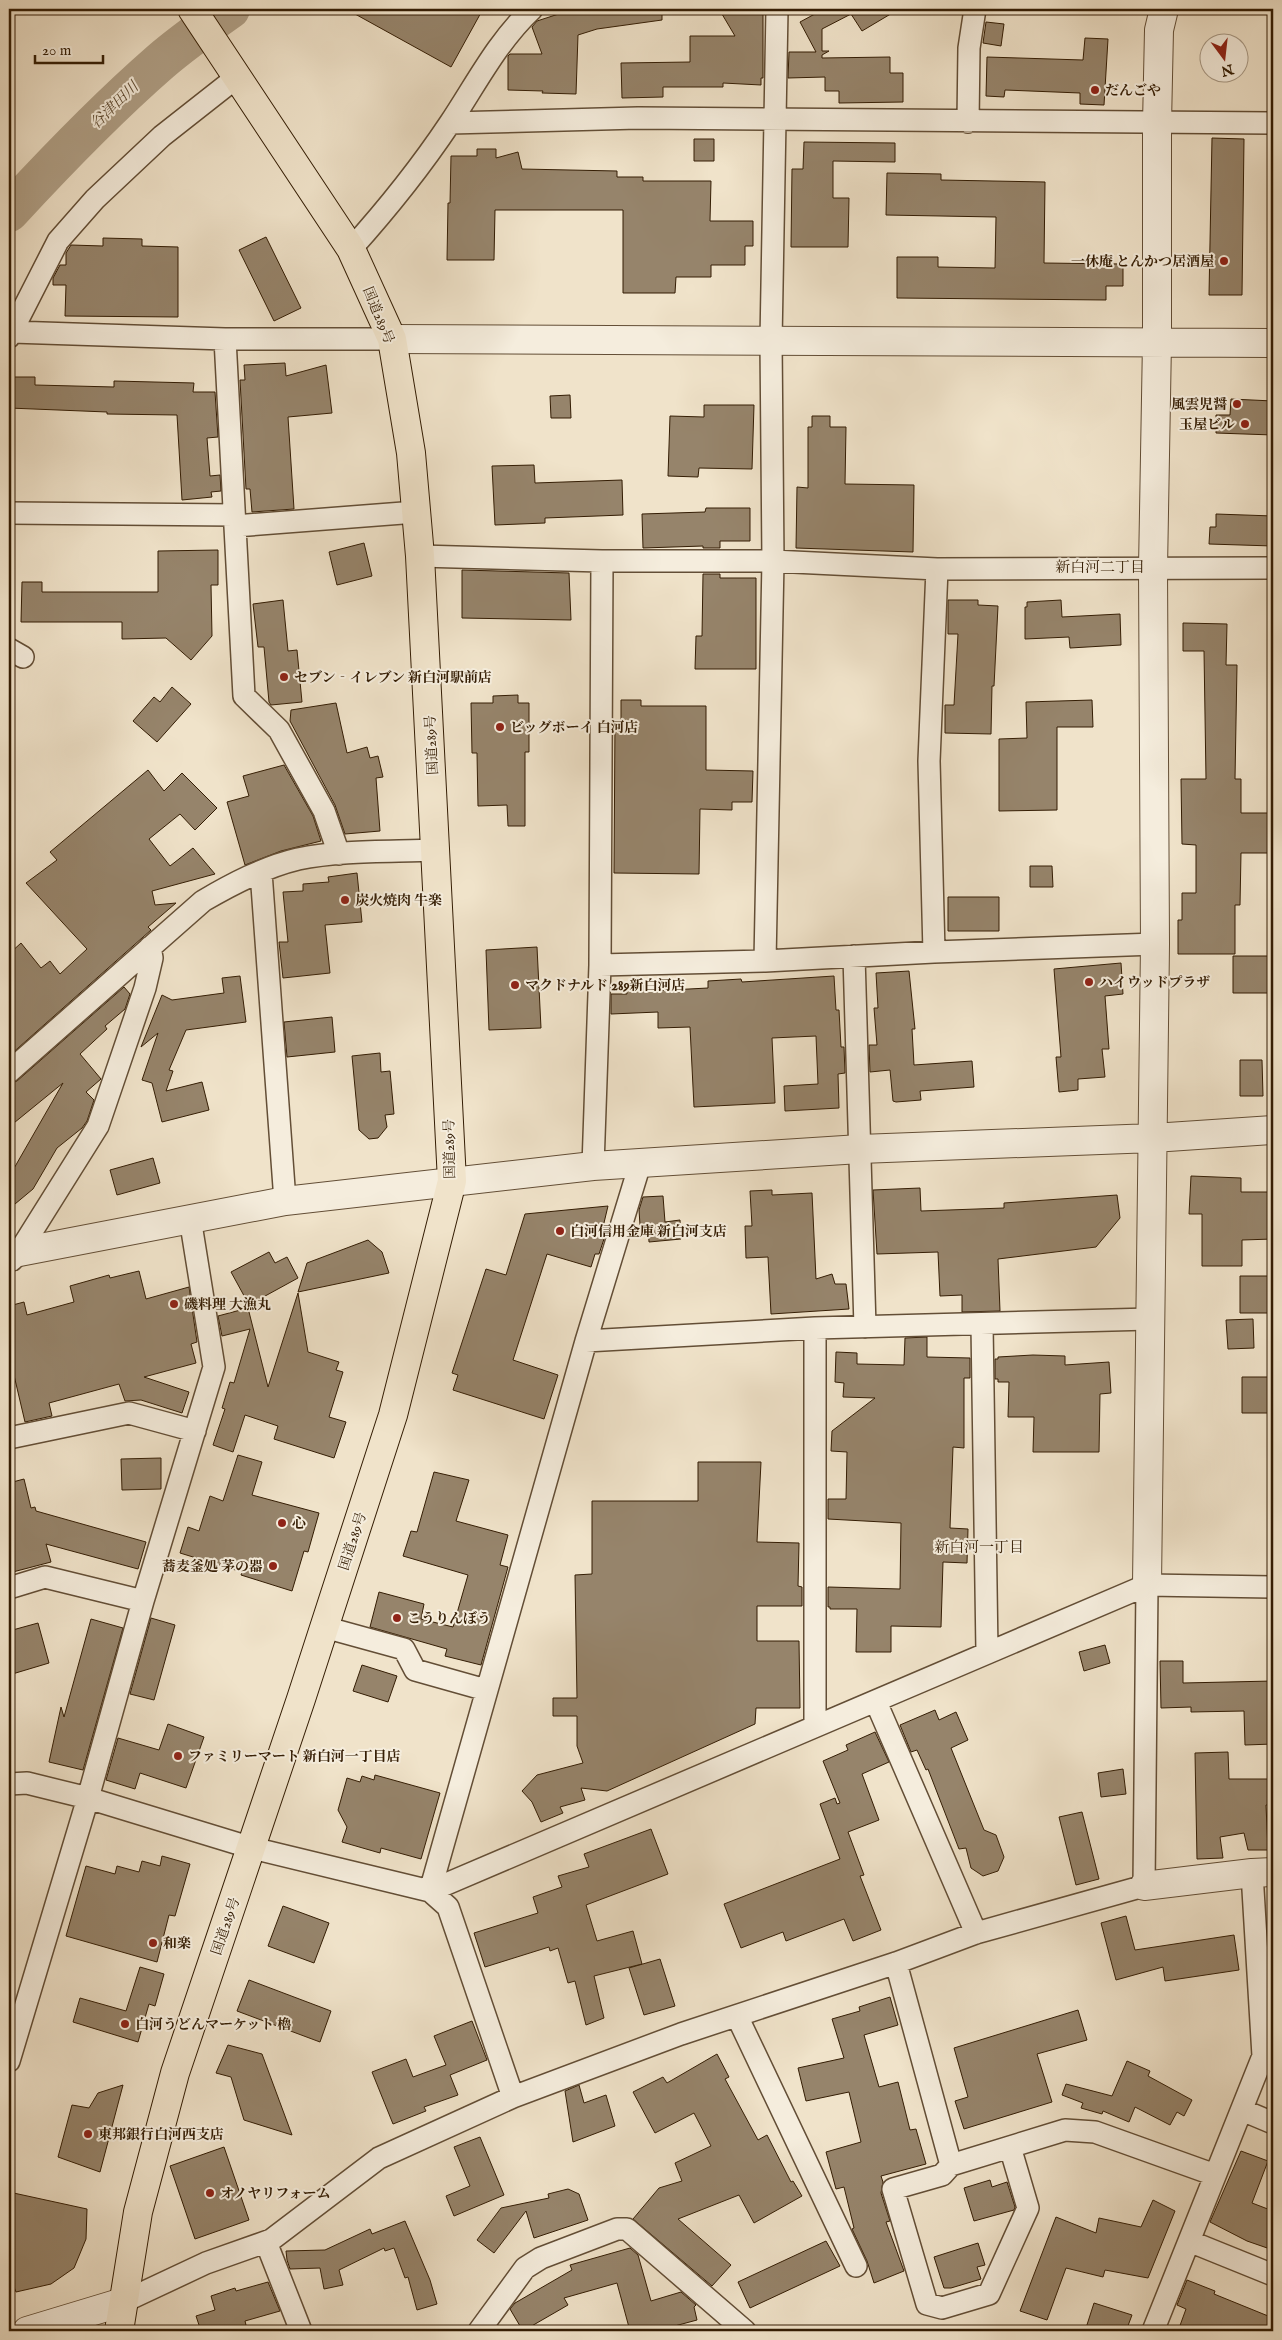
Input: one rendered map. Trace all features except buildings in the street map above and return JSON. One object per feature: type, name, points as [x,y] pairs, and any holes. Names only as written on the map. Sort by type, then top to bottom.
[{"type":"highway","name":"国道289号","points":[[119,2331],[138,2212],[175,2073],[252,1848],[393,1415],[452,1181],[420,556],[411,454],[392,339],[351,249],[192,9]]},
{"type":"street","points":[[351,249],[388,209],[450,123],[495,51],[532,9]]},
{"type":"street","points":[[766,961],[773,561],[771,341],[777,9]]},
{"type":"street","points":[[968,122],[969,48],[975,9]]},
{"type":"street","points":[[1144,1886],[1146,1585],[1155,944],[1153,569],[1157,341],[1157,124],[1159,30],[1164,9]]},
{"type":"street","points":[[234,71],[95,199],[58,241],[10,335],[225,340],[1157,341],[1273,343]]},
{"type":"street","points":[[450,123],[638,118],[1157,124],[1273,123]]},
{"type":"street","points":[[225,340],[244,696],[279,730],[324,811],[339,854]]},
{"type":"street","points":[[9,513],[235,521],[416,512]]},
{"type":"street","points":[[420,556],[602,561],[773,561],[937,569],[1273,568]]},
{"type":"street","points":[[593,1166],[600,965],[602,561]]},
{"type":"street","points":[[934,952],[929,761],[937,569]]},
{"type":"street","points":[[9,1072],[203,901],[238,881],[296,860],[339,854],[436,850]]},
{"type":"street","points":[[261,872],[285,1201]]},
{"type":"street","points":[[600,965],[766,961],[934,952],[1155,944]]},
{"type":"street","points":[[12,1256],[98,1126],[145,988],[152,958],[150,947]]},
{"type":"street","points":[[854,956],[865,1327]]},
{"type":"street","points":[[12,1256],[190,1218],[285,1201],[593,1166],[860,1150],[1153,1138],[1273,1130]]},
{"type":"street","points":[[430,1891],[586,1340],[640,1164]]},
{"type":"street","points":[[9,2061],[88,1798],[143,1601],[214,1367],[190,1218]]},
{"type":"street","points":[[586,1340],[815,1328],[1150,1319]]},
{"type":"street","points":[[982,1325],[987,1652]]},
{"type":"street","points":[[815,1328],[815,1726]]},
{"type":"street","points":[[9,1438],[128,1413],[195,1431]]},
{"type":"street","points":[[9,1588],[45,1577],[143,1601]]},
{"type":"street","points":[[430,1891],[1146,1585],[1273,1587]]},
{"type":"street","points":[[324,1627],[404,1650],[415,1670],[486,1690]]},
{"type":"street","points":[[876,1702],[976,1933]]},
{"type":"street","points":[[9,1784],[27,1783],[88,1798],[252,1848],[430,1891],[448,1907],[512,2097]]},
{"type":"street","points":[[27,2331],[123,2302],[206,2263],[271,2240],[379,2158],[512,2097],[737,2016],[896,1963],[976,1933],[1144,1886],[1263,1872],[1263,2056],[1153,2331]]},
{"type":"street","points":[[896,1963],[951,2165]]},
{"type":"street","points":[[737,2016],[856,2266]]},
{"type":"street","points":[[1242,2110],[1273,2123]]},
{"type":"street","points":[[1010,2147],[1028,2208],[989,2294],[942,2308],[927,2304],[893,2189],[942,2175],[951,2165],[1010,2147],[1066,2130],[1095,2132],[1215,2175]]},
{"type":"street","points":[[479,2331],[525,2268],[542,2258],[617,2229],[627,2228],[746,2331]]},
{"type":"street","points":[[1189,2241],[1273,2275]]},
{"type":"street","points":[[266,2242],[301,2331]]},
{"type":"waterway","name":"谷津田川","points":[[9,212],[120,98],[177,48],[230,9]]},
{"type":"place","name":"だんごや","points":[[1095,90]]},
{"type":"place","name":"一休庵 とんかつ居酒屋","points":[[1224,261]]},
{"type":"place","name":"風雲児醤","points":[[1237,404]]},
{"type":"place","name":"玉屋ビル","points":[[1245,424]]},
{"type":"place","name":"セブン‐イレブン 新白河駅前店","points":[[284,677]]},
{"type":"place","name":"ビッグボーイ 白河店","points":[[500,727]]},
{"type":"place","name":"炭火焼肉 牛楽","points":[[345,900]]},
{"type":"place","name":"ハイウッドプラザ","points":[[1089,982]]},
{"type":"place","name":"マクドナルド 289新白河店","points":[[515,985]]},
{"type":"place","name":"白河信用金庫 新白河支店","points":[[560,1231]]},
{"type":"place","name":"磯料理 大漁丸","points":[[174,1304]]},
{"type":"place","name":"心","points":[[282,1523]]},
{"type":"place","name":"蕎麦釜処 茅の器","points":[[273,1566]]},
{"type":"place","name":"こうりんぼう","points":[[397,1618]]},
{"type":"place","name":"ファミリーマート 新白河一丁目店","points":[[178,1756]]},
{"type":"place","name":"和楽","points":[[153,1943]]},
{"type":"place","name":"白河うどんマーケット 櫓","points":[[125,2024]]},
{"type":"place","name":"東邦銀行白河西支店","points":[[88,2134]]},
{"type":"place","name":"オノヤリフォーム","points":[[210,2193]]},
{"type":"district","name":"新白河二丁目","points":[[1100,567]]},
{"type":"district","name":"新白河一丁目","points":[[979,1547]]}]
